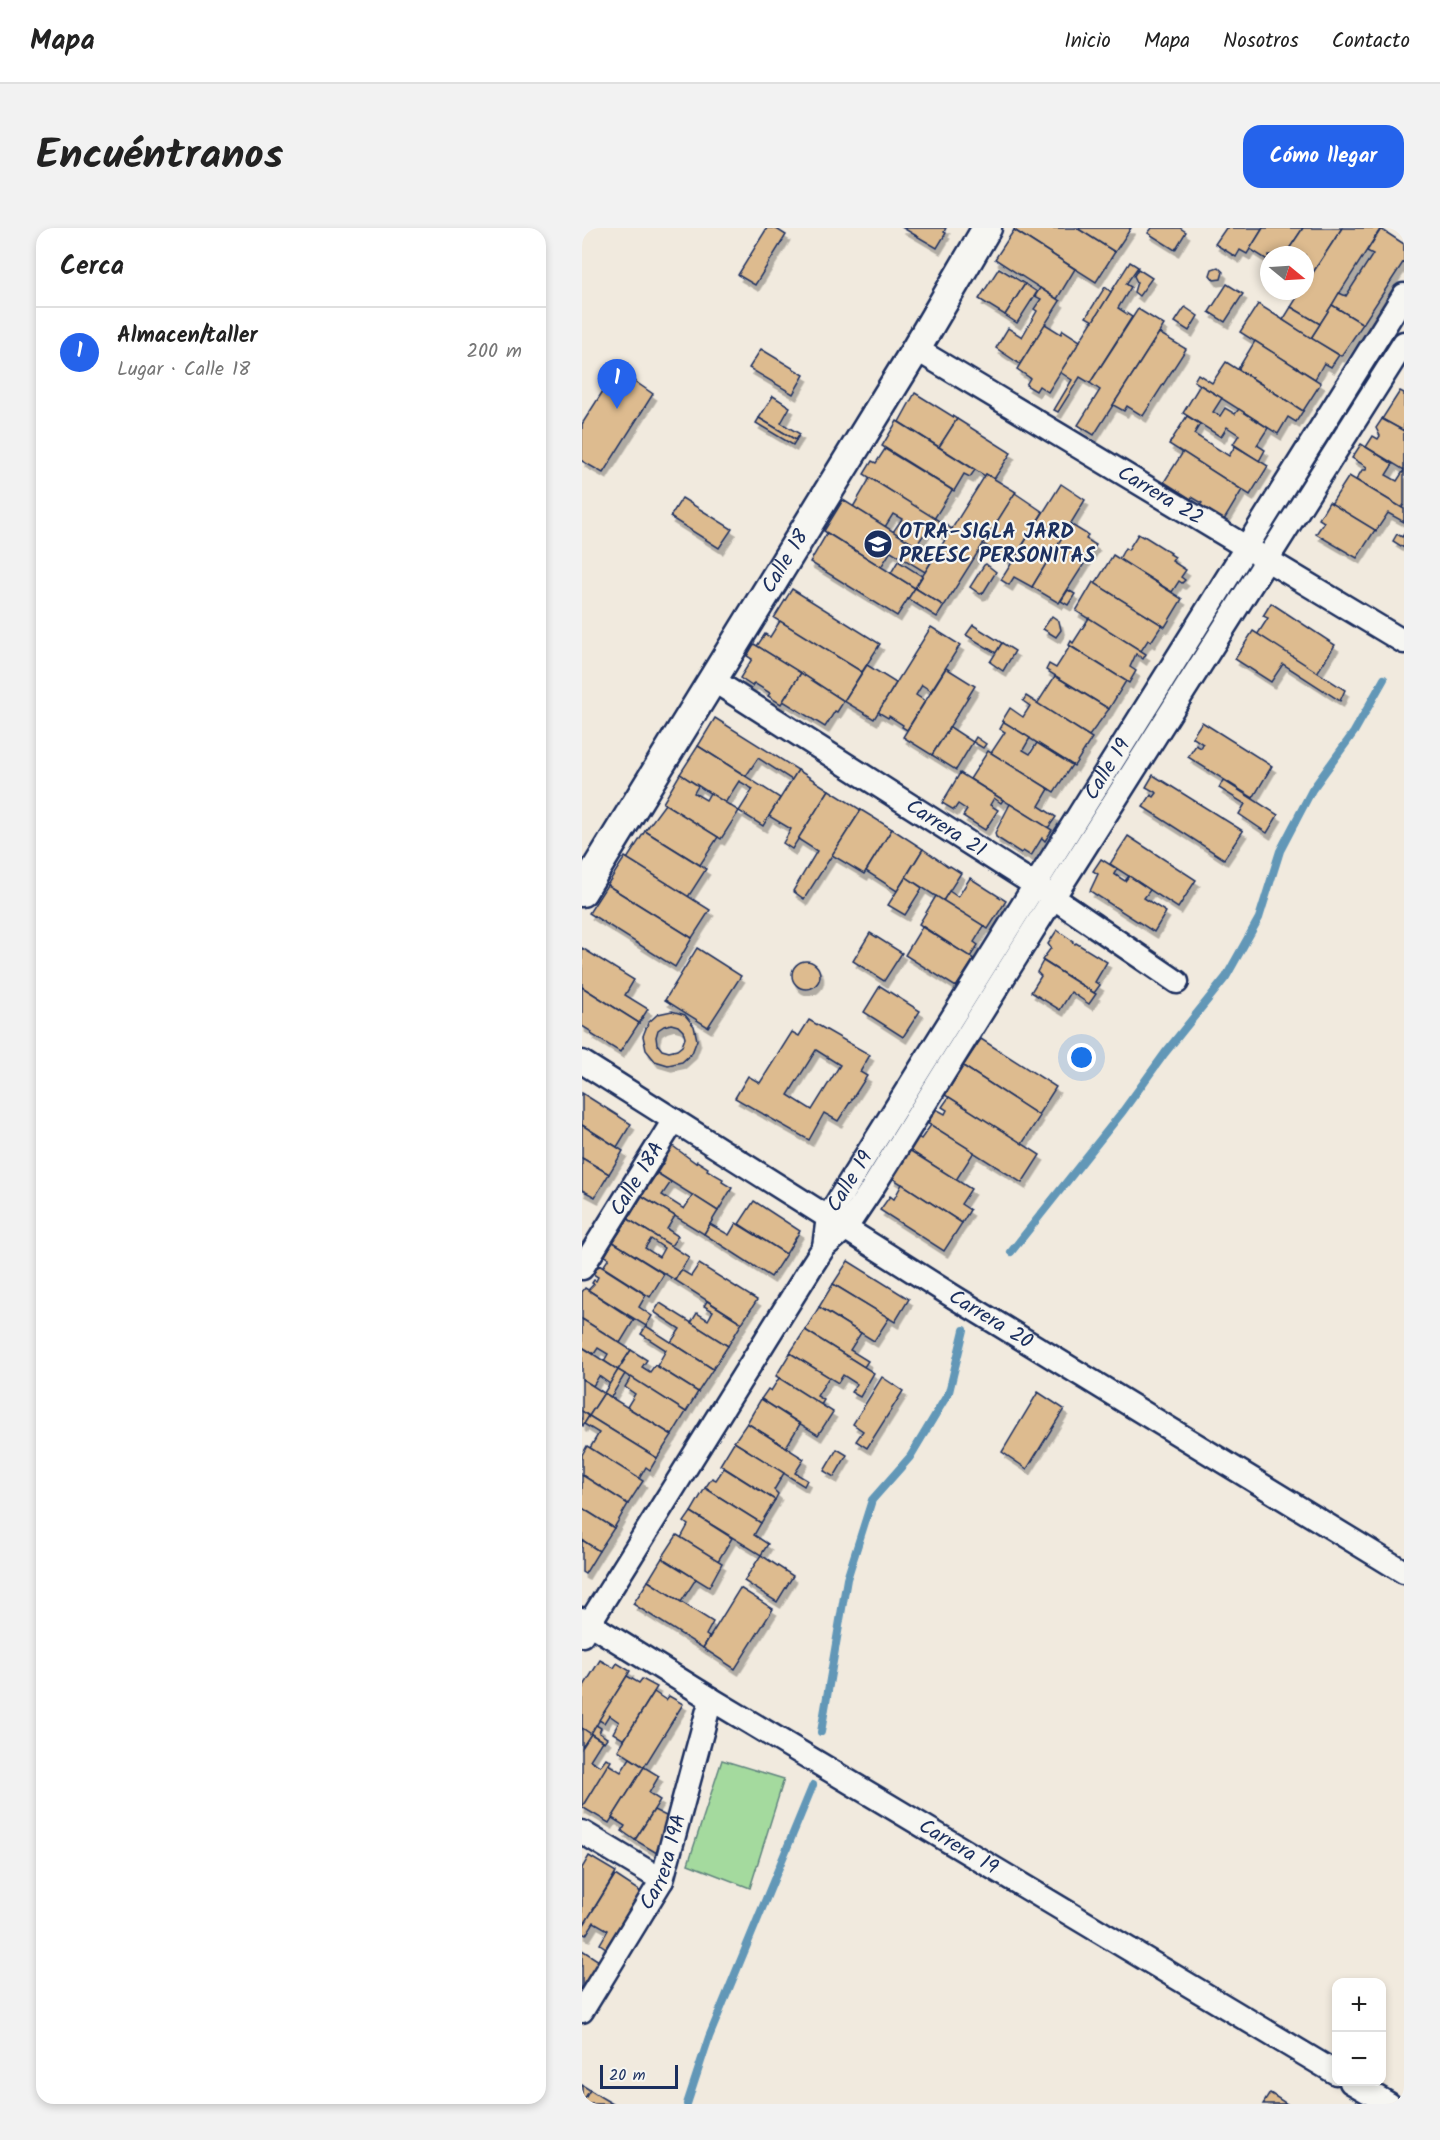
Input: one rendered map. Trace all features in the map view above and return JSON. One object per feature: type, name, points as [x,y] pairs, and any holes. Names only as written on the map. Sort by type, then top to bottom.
[{"type":"street","name":"Calle 18","points":[[582,892],[987,228]]},
{"type":"street","name":"Calle 19","points":[[584,1626],[824,1247],[1044,892],[1245,547],[1404,295]]},
{"type":"street","name":"Calle 19","points":[[1044,892],[1267,560],[1404,343]]},
{"type":"street","name":"Carrera 22","points":[[915,349],[1404,642]]},
{"type":"street","name":"Carrera 21","points":[[712,680],[1044,892],[1177,982]]},
{"type":"street","name":"Carrera 20","points":[[582,1062],[954,1298],[1404,1572]]},
{"type":"street","name":"Calle 18A","points":[[582,1268],[674,1120]]},
{"type":"street","name":"Carrera 19","points":[[584,1626],[711,1699],[1332,2071]]},
{"type":"street","name":"Carrera 19A","points":[[582,2010],[662,1880],[711,1699]]},
{"type":"street","points":[[582,1832],[662,1880]]},
{"type":"street","points":[[1358,2092],[1389,2104]]},
{"type":"green space","points":[[722,1760],[784,1779],[750,1888],[688,1864]]},
{"type":"building","points":[[767,228],[775,228],[786,235],[755,285],[738,275]]},
{"type":"building","points":[[903,228],[946,228],[944,232],[946,233],[937,248]]},
{"type":"building","points":[[1015,228],[1077,228],[1115,252],[1096,282],[1014,230]]},
{"type":"building","points":[[1077,228],[1131,228],[1115,252]]},
{"type":"building","points":[[1152,228],[1180,228],[1186,232],[1175,250],[1148,233]]},
{"type":"building","points":[[1226,228],[1263,228],[1247,254],[1240,250],[1236,257],[1215,244]]},
{"type":"building","points":[[1263,228],[1303,228],[1291,246],[1260,246],[1260,255],[1250,249]]},
{"type":"building","points":[[1303,228],[1342,228],[1314,271],[1314,246],[1291,246]]},
{"type":"building","points":[[1342,228],[1381,228],[1320,324],[1291,307],[1295,300],[1314,300],[1314,271]]},
{"type":"building","points":[[1381,229],[1404,244],[1404,261],[1363,324],[1332,305],[1339,293],[1346,296],[1373,254],[1367,251]]},
{"type":"building","points":[[1014,230],[1075,269],[1057,299],[995,259]]},
{"type":"building","points":[[1130,262],[1138,267],[1126,284],[1131,287],[1118,308],[1132,317],[1090,383],[1080,377],[1058,412],[1054,410],[1072,380],[1060,372]]},
{"type":"building","points":[[1218,267],[1223,272],[1221,279],[1214,280],[1210,275],[1212,269]]},
{"type":"building","points":[[999,268],[1025,284],[1005,315],[979,299]]},
{"type":"building","points":[[1138,269],[1152,278],[1139,296],[1134,292],[1137,282],[1134,276]]},
{"type":"building","points":[[1025,284],[1037,292],[1017,323],[1005,315]]},
{"type":"building","points":[[1227,284],[1243,294],[1225,322],[1209,312]]},
{"type":"building","points":[[1105,287],[1111,292],[1093,321],[1086,317]]},
{"type":"building","points":[[1040,288],[1060,301],[1020,364],[996,348],[1008,328],[1022,337],[1037,311],[1034,309],[1041,299],[1035,296]]},
{"type":"building","points":[[1258,304],[1339,355],[1331,367],[1324,363],[1315,379],[1240,332]]},
{"type":"building","points":[[1332,305],[1363,324],[1341,356],[1311,338]]},
{"type":"building","points":[[1185,307],[1198,316],[1189,331],[1175,322]]},
{"type":"building","points":[[1291,307],[1320,324],[1311,338],[1283,320]]},
{"type":"building","points":[[1138,309],[1164,325],[1094,435],[1078,425],[1100,390],[1090,383]]},
{"type":"building","points":[[1045,324],[1061,334],[1063,330],[1080,341],[1048,392],[1039,386],[1036,391],[1026,385],[1030,378],[1017,369]]},
{"type":"building","points":[[1159,333],[1186,349],[1143,416],[1127,406],[1124,411],[1113,405]]},
{"type":"building","points":[[1255,341],[1321,383],[1303,411],[1238,369]]},
{"type":"building","points":[[761,349],[804,375],[793,394],[749,368]]},
{"type":"building","points":[[1226,362],[1303,411],[1296,422],[1288,417],[1278,434],[1194,381],[1198,374],[1212,383]]},
{"type":"building","points":[[617,369],[653,394],[603,473],[582,461],[582,424]]},
{"type":"building","points":[[1200,385],[1222,398],[1213,412],[1220,416],[1225,408],[1235,414],[1239,409],[1268,428],[1257,445],[1265,450],[1259,461],[1233,444],[1239,435],[1227,427],[1221,437],[1183,413]]},
{"type":"building","points":[[1400,391],[1404,393],[1404,431],[1382,419]]},
{"type":"building","points":[[915,393],[957,419],[939,447],[899,422]]},
{"type":"building","points":[[773,396],[790,407],[781,423],[800,434],[796,440],[759,418]]},
{"type":"building","points":[[1187,416],[1200,424],[1194,434],[1229,456],[1235,446],[1268,466],[1250,495],[1169,444]]},
{"type":"building","points":[[759,418],[796,440],[793,445],[756,423]]},
{"type":"building","points":[[957,419],[1011,453],[994,479],[986,474],[985,476],[939,447]]},
{"type":"building","points":[[1382,419],[1404,431],[1404,470],[1366,447],[1373,436],[1378,439],[1380,436],[1376,428]]},
{"type":"building","points":[[897,421],[975,470],[970,477],[964,474],[954,491],[882,446]]},
{"type":"building","points":[[1361,444],[1393,464],[1386,475],[1397,481],[1404,470],[1402,508],[1356,480],[1362,470],[1366,470],[1367,467],[1352,458]]},
{"type":"building","points":[[885,449],[952,490],[934,519],[864,474],[872,461],[876,463]]},
{"type":"building","points":[[1183,452],[1242,490],[1224,520],[1200,505],[1202,503],[1192,497],[1191,499],[1164,482]]},
{"type":"building","points":[[986,474],[1016,492],[944,606],[915,588]]},
{"type":"building","points":[[1349,476],[1404,509],[1404,522],[1388,513],[1376,531],[1331,504]]},
{"type":"building","points":[[870,478],[952,529],[946,538],[929,527],[916,546],[893,532],[902,519],[893,514],[885,527],[853,507]]},
{"type":"building","points":[[1061,484],[1085,500],[1032,587],[1014,577],[1009,585],[1001,580]]},
{"type":"building","points":[[1015,493],[1043,512],[1012,562],[983,544]]},
{"type":"building","points":[[682,498],[732,529],[719,548],[670,517]]},
{"type":"building","points":[[843,500],[934,557],[925,572],[891,551],[881,567],[824,531]]},
{"type":"building","points":[[1329,502],[1375,530],[1357,558],[1316,534],[1324,522],[1319,519]]},
{"type":"building","points":[[1070,524],[1088,535],[1086,539],[1096,545],[1059,603],[1032,587]]},
{"type":"building","points":[[827,533],[915,588],[897,616],[810,562]]},
{"type":"building","points":[[1138,534],[1171,553],[1175,557],[1172,561],[1186,570],[1181,577],[1185,580],[1182,583],[1179,581],[1172,592],[1119,559],[1125,548],[1128,550]]},
{"type":"building","points":[[1397,534],[1402,537],[1404,534],[1404,548],[1393,541]]},
{"type":"building","points":[[1113,555],[1182,599],[1165,627],[1095,584]]},
{"type":"building","points":[[898,561],[922,576],[915,588],[891,573]]},
{"type":"building","points":[[986,564],[996,572],[983,593],[980,594],[970,587]]},
{"type":"building","points":[[1093,582],[1162,625],[1151,642],[1148,640],[1141,651],[1076,611]]},
{"type":"building","points":[[915,588],[944,606],[937,617],[908,599]]},
{"type":"building","points":[[792,589],[880,644],[862,672],[774,618]]},
{"type":"building","points":[[1068,590],[1075,594],[1068,605],[1061,601]]},
{"type":"building","points":[[1271,603],[1335,645],[1317,673],[1257,635],[1268,618],[1263,616]]},
{"type":"building","points":[[1052,616],[1059,621],[1061,630],[1056,637],[1043,629]]},
{"type":"building","points":[[1089,618],[1146,654],[1143,659],[1136,654],[1130,667],[1136,671],[1129,683],[1069,645],[1071,641],[1073,643]]},
{"type":"building","points":[[780,621],[862,672],[844,701],[757,646],[765,634],[770,637]]},
{"type":"building","points":[[973,625],[1002,643],[996,653],[966,635]]},
{"type":"building","points":[[931,627],[960,645],[931,691],[922,685],[916,695],[925,701],[907,730],[889,716],[888,718],[878,712]]},
{"type":"building","points":[[1253,631],[1345,690],[1340,701],[1283,664],[1271,682],[1235,659]]},
{"type":"building","points":[[1002,643],[1015,651],[1003,671],[990,662]]},
{"type":"building","points":[[754,644],[801,673],[781,704],[768,696],[770,693],[740,678],[752,659],[747,656]]},
{"type":"building","points":[[1070,646],[1126,681],[1109,709],[1046,670],[1049,664],[1056,668]]},
{"type":"building","points":[[867,665],[896,683],[874,719],[844,701]]},
{"type":"building","points":[[946,668],[975,686],[932,755],[903,737]]},
{"type":"building","points":[[801,673],[844,701],[825,727],[783,701]]},
{"type":"building","points":[[1055,676],[1109,709],[1089,736],[1037,704]]},
{"type":"building","points":[[1026,696],[1092,738],[1074,766],[1002,721],[1010,708],[1023,717],[1030,706],[1023,701]]},
{"type":"building","points":[[715,718],[798,770],[792,780],[758,758],[746,776],[698,746]]},
{"type":"building","points":[[1004,722],[1030,738],[1023,750],[1030,754],[1037,743],[1072,765],[1054,792],[991,753],[1005,732],[1000,729]]},
{"type":"building","points":[[1202,722],[1272,766],[1253,798],[1188,757],[1196,745],[1201,748],[1203,744],[1192,737]]},
{"type":"building","points":[[950,727],[973,742],[956,770],[932,755]]},
{"type":"building","points":[[976,737],[986,744],[983,748],[973,742]]},
{"type":"building","points":[[698,746],[780,798],[763,826],[739,811],[753,789],[739,781],[725,803],[680,774]]},
{"type":"building","points":[[988,751],[1049,789],[1039,806],[1056,817],[1048,828],[970,779]]},
{"type":"building","points":[[798,770],[829,790],[792,849],[783,843],[791,829],[769,816]]},
{"type":"building","points":[[960,773],[1003,800],[1001,803],[994,798],[990,805],[998,810],[985,830],[963,816],[967,810],[958,804],[954,810],[942,803]]},
{"type":"building","points":[[680,774],[698,786],[694,793],[706,800],[710,793],[739,811],[721,839],[663,803]]},
{"type":"building","points":[[1153,775],[1243,831],[1224,859],[1143,807],[1151,795],[1154,797],[1157,793],[1146,787]]},
{"type":"building","points":[[1223,780],[1278,815],[1267,833],[1239,814],[1245,804],[1219,788]]},
{"type":"building","points":[[829,790],[861,810],[804,899],[793,891],[817,851],[798,839]]},
{"type":"building","points":[[665,804],[718,837],[700,865],[645,831]]},
{"type":"building","points":[[1010,804],[1052,830],[1045,841],[1042,838],[1031,856],[1023,851],[1021,853],[996,837],[995,833]]},
{"type":"building","points":[[861,810],[892,829],[864,874],[832,855]]},
{"type":"building","points":[[892,829],[923,849],[897,891],[866,871]]},
{"type":"building","points":[[645,831],[706,869],[688,897],[627,859]]},
{"type":"building","points":[[1128,836],[1196,880],[1178,908],[1110,864]]},
{"type":"building","points":[[923,849],[961,873],[943,901],[906,877]]},
{"type":"building","points":[[625,857],[710,910],[692,938],[607,885]]},
{"type":"building","points":[[1101,859],[1117,869],[1114,874],[1125,881],[1129,876],[1150,890],[1144,898],[1166,912],[1154,932],[1090,891],[1098,874],[1093,871]]},
{"type":"building","points":[[906,877],[922,888],[905,915],[888,905]]},
{"type":"building","points":[[970,878],[1006,901],[988,929],[943,901],[949,891],[958,897]]},
{"type":"building","points":[[607,885],[692,938],[675,967],[589,913]]},
{"type":"building","points":[[936,896],[984,926],[974,942],[978,945],[970,957],[919,924]]},
{"type":"building","points":[[922,927],[974,959],[956,987],[905,955]]},
{"type":"building","points":[[1057,930],[1075,944],[1107,962],[1095,982],[1100,985],[1094,993],[1042,960],[1051,948],[1048,944]]},
{"type":"building","points":[[870,933],[902,953],[884,981],[853,961]]},
{"type":"building","points":[[582,948],[634,980],[625,995],[648,1009],[639,1023],[582,987]]},
{"type":"building","points":[[697,948],[741,976],[708,1027],[665,1000]]},
{"type":"building","points":[[806,961],[816,965],[820,975],[816,985],[806,989],[796,985],[792,975],[796,965]]},
{"type":"building","points":[[1043,961],[1096,994],[1089,1004],[1071,992],[1060,1010],[1031,992],[1041,976],[1037,972]]},
{"type":"building","points":[[880,986],[920,1011],[903,1037],[864,1012]]},
{"type":"building","points":[[582,987],[639,1023],[620,1052],[582,1026]]},
{"type":"building","points":[[672,1011],[685,1015],[694,1026],[697,1040],[692,1053],[682,1062],[668,1065],[655,1061],[646,1050],[643,1036],[648,1023],[658,1014]],"holes":[[[671,1024],[678,1026],[685,1038],[682,1046],[669,1052],[662,1050],[657,1044],[658,1030]]]},
{"type":"building","points":[[809,1020],[870,1055],[860,1072],[867,1076],[838,1121],[824,1113],[809,1140],[735,1098],[748,1076],[760,1083],[792,1032],[799,1036]],"holes":[[[816,1050],[840,1065],[812,1110],[788,1095]]]},
{"type":"building","points":[[981,1039],[1056,1087],[1038,1115],[963,1066]]},
{"type":"building","points":[[963,1066],[1040,1116],[1022,1144],[945,1095]]},
{"type":"building","points":[[582,1093],[631,1124],[617,1147],[582,1125]]},
{"type":"building","points":[[949,1097],[1040,1155],[1022,1183],[927,1123],[936,1109],[945,1114],[947,1110],[942,1107]]},
{"type":"building","points":[[582,1125],[623,1151],[609,1174],[582,1158]]},
{"type":"building","points":[[931,1125],[974,1152],[956,1180],[909,1150],[918,1137],[921,1139]]},
{"type":"building","points":[[670,1144],[696,1163],[697,1161],[708,1168],[707,1170],[723,1179],[722,1182],[732,1188],[718,1211],[657,1173],[665,1160],[661,1158]]},
{"type":"building","points":[[909,1150],[971,1189],[961,1204],[970,1210],[962,1223],[892,1178]]},
{"type":"building","points":[[582,1158],[609,1174],[595,1197],[582,1190]]},
{"type":"building","points":[[657,1173],[671,1182],[662,1195],[684,1209],[693,1195],[718,1211],[704,1234],[642,1196]]},
{"type":"building","points":[[902,1184],[962,1223],[944,1251],[880,1210],[890,1196],[894,1199]]},
{"type":"building","points":[[642,1196],[675,1216],[667,1229],[678,1236],[671,1246],[628,1219]]},
{"type":"building","points":[[754,1201],[800,1231],[786,1254],[739,1224]]},
{"type":"building","points":[[628,1219],[689,1257],[675,1280],[613,1242]],"holes":[[[651,1239],[664,1248],[659,1257],[645,1248]]]},
{"type":"building","points":[[736,1223],[786,1254],[771,1277],[704,1234],[710,1224],[729,1235]]},
{"type":"building","points":[[613,1242],[664,1274],[650,1297],[603,1267],[609,1258],[605,1256]]},
{"type":"building","points":[[848,1261],[909,1299],[895,1322],[833,1284]]},
{"type":"building","points":[[699,1264],[757,1300],[742,1323],[675,1280],[681,1270],[691,1276]]},
{"type":"building","points":[[599,1265],[646,1295],[639,1307],[652,1316],[646,1326],[588,1290],[598,1277],[593,1274]]},
{"type":"building","points":[[833,1284],[889,1318],[874,1341],[819,1307]]},
{"type":"building","points":[[585,1288],[634,1320],[620,1343],[582,1319],[582,1292]]},
{"type":"building","points":[[707,1301],[742,1323],[728,1346],[691,1323],[697,1313],[708,1320],[713,1311],[704,1306]]},
{"type":"building","points":[[660,1303],[728,1346],[713,1369],[671,1342],[680,1329],[654,1312]]},
{"type":"building","points":[[819,1307],[861,1333],[850,1350],[868,1361],[864,1367],[805,1330]]},
{"type":"building","points":[[582,1319],[631,1350],[618,1370],[604,1361],[608,1354],[598,1348],[594,1354],[582,1347]]},
{"type":"building","points":[[646,1326],[713,1369],[698,1392],[657,1366],[666,1350],[641,1334]]},
{"type":"building","points":[[805,1330],[874,1373],[860,1397],[851,1392],[857,1384],[843,1375],[838,1383],[790,1353]]},
{"type":"building","points":[[582,1347],[618,1370],[610,1384],[599,1376],[593,1386],[582,1379]]},
{"type":"building","points":[[631,1350],[647,1360],[642,1367],[650,1372],[655,1365],[698,1392],[686,1412],[618,1370]]},
{"type":"building","points":[[790,1353],[829,1377],[817,1396],[824,1400],[821,1405],[776,1376]]},
{"type":"building","points":[[618,1370],[625,1374],[611,1397],[604,1393]]},
{"type":"building","points":[[631,1377],[686,1412],[672,1435],[627,1407],[635,1394],[625,1387]]},
{"type":"building","points":[[882,1377],[903,1391],[867,1448],[856,1441],[863,1431],[853,1424]]},
{"type":"building","points":[[779,1378],[833,1412],[818,1435],[761,1399],[768,1389],[771,1391]]},
{"type":"building","points":[[582,1379],[604,1393],[589,1416],[582,1411]]},
{"type":"building","points":[[1038,1392],[1064,1409],[1027,1469],[1002,1452]]},
{"type":"building","points":[[604,1393],[672,1435],[657,1458],[589,1416]]},
{"type":"building","points":[[761,1399],[800,1424],[786,1447],[747,1423]]},
{"type":"building","points":[[582,1411],[589,1416],[583,1426],[582,1425]]},
{"type":"building","points":[[589,1416],[657,1458],[650,1470],[646,1467],[639,1479],[590,1448],[599,1433],[584,1424]]},
{"type":"building","points":[[747,1423],[804,1459],[795,1473],[807,1480],[804,1486],[734,1442]]},
{"type":"building","points":[[734,1442],[784,1473],[774,1490],[778,1494],[775,1500],[720,1465]]},
{"type":"building","points":[[587,1446],[643,1481],[628,1504],[582,1475],[582,1455]]},
{"type":"building","points":[[837,1449],[847,1455],[834,1477],[824,1471]]},
{"type":"building","points":[[724,1468],[775,1500],[761,1523],[705,1488],[712,1478],[716,1480]]},
{"type":"building","points":[[582,1475],[628,1504],[614,1528],[582,1508]]},
{"type":"building","points":[[705,1488],[761,1523],[754,1535],[768,1544],[761,1555],[691,1512]]},
{"type":"building","points":[[582,1508],[614,1528],[599,1551],[582,1540]]},
{"type":"building","points":[[691,1512],[732,1538],[718,1561],[681,1538],[688,1525],[684,1522]]},
{"type":"building","points":[[677,1535],[722,1563],[709,1587],[662,1558]]},
{"type":"building","points":[[582,1540],[599,1551],[585,1574],[582,1572]]},
{"type":"building","points":[[761,1555],[793,1576],[777,1602],[744,1581]]},
{"type":"building","points":[[662,1558],[696,1579],[681,1602],[648,1581]]},
{"type":"building","points":[[648,1581],[713,1622],[706,1635],[709,1637],[703,1648],[633,1604]]},
{"type":"building","points":[[740,1588],[773,1609],[735,1669],[703,1648]]},
{"type":"building","points":[[600,1660],[614,1668],[617,1663],[630,1671],[591,1734],[582,1728],[582,1689]]},
{"type":"building","points":[[627,1676],[639,1683],[642,1679],[657,1687],[624,1740],[613,1733],[619,1722],[609,1715],[604,1723],[599,1720]]},
{"type":"building","points":[[654,1692],[666,1700],[669,1696],[683,1704],[644,1767],[618,1750]]},
{"type":"building","points":[[596,1725],[601,1728],[599,1733],[607,1738],[604,1742],[591,1734]]},
{"type":"building","points":[[582,1728],[591,1734],[582,1748]]},
{"type":"building","points":[[591,1734],[602,1741],[590,1760],[600,1766],[606,1758],[611,1761],[582,1807],[582,1748]]},
{"type":"building","points":[[630,1758],[644,1767],[609,1823],[582,1807],[608,1764],[621,1772]]},
{"type":"building","points":[[644,1767],[659,1776],[649,1793],[660,1800],[635,1840],[622,1831],[625,1826],[612,1818]]},
{"type":"building","points":[[654,1810],[672,1819],[662,1856],[635,1840]]},
{"type":"building","points":[[589,1856],[616,1872],[584,1925],[582,1924],[582,1868]]},
{"type":"building","points":[[615,1875],[641,1892],[606,1948],[600,1944],[608,1930],[594,1922],[586,1935],[582,1933],[582,1928]]},
{"type":"building","points":[[582,1950],[599,1961],[582,1988]]},
{"type":"building","points":[[582,2085],[590,2090],[582,2103]]},
{"type":"building","points":[[590,2090],[601,2097],[613,2104],[582,2104]]},
{"type":"building","points":[[1270,2093],[1287,2104],[1263,2104]]},
{"type":"waterway","points":[[1011,1252],[1226,977],[1259,918],[1280,851],[1312,790],[1354,732],[1384,679]]},
{"type":"waterway","points":[[821,1732],[847,1579],[872,1500],[910,1457],[949,1392],[964,1330]]},
{"type":"waterway","points":[[687,2104],[709,2037],[813,1785]]},
{"type":"place","name":"Almacen/taller","points":[[617,409]]},
{"type":"place","name":"OTRA-SIGLA JARD PREESC PERSONITAS","points":[[878,544]]}]
